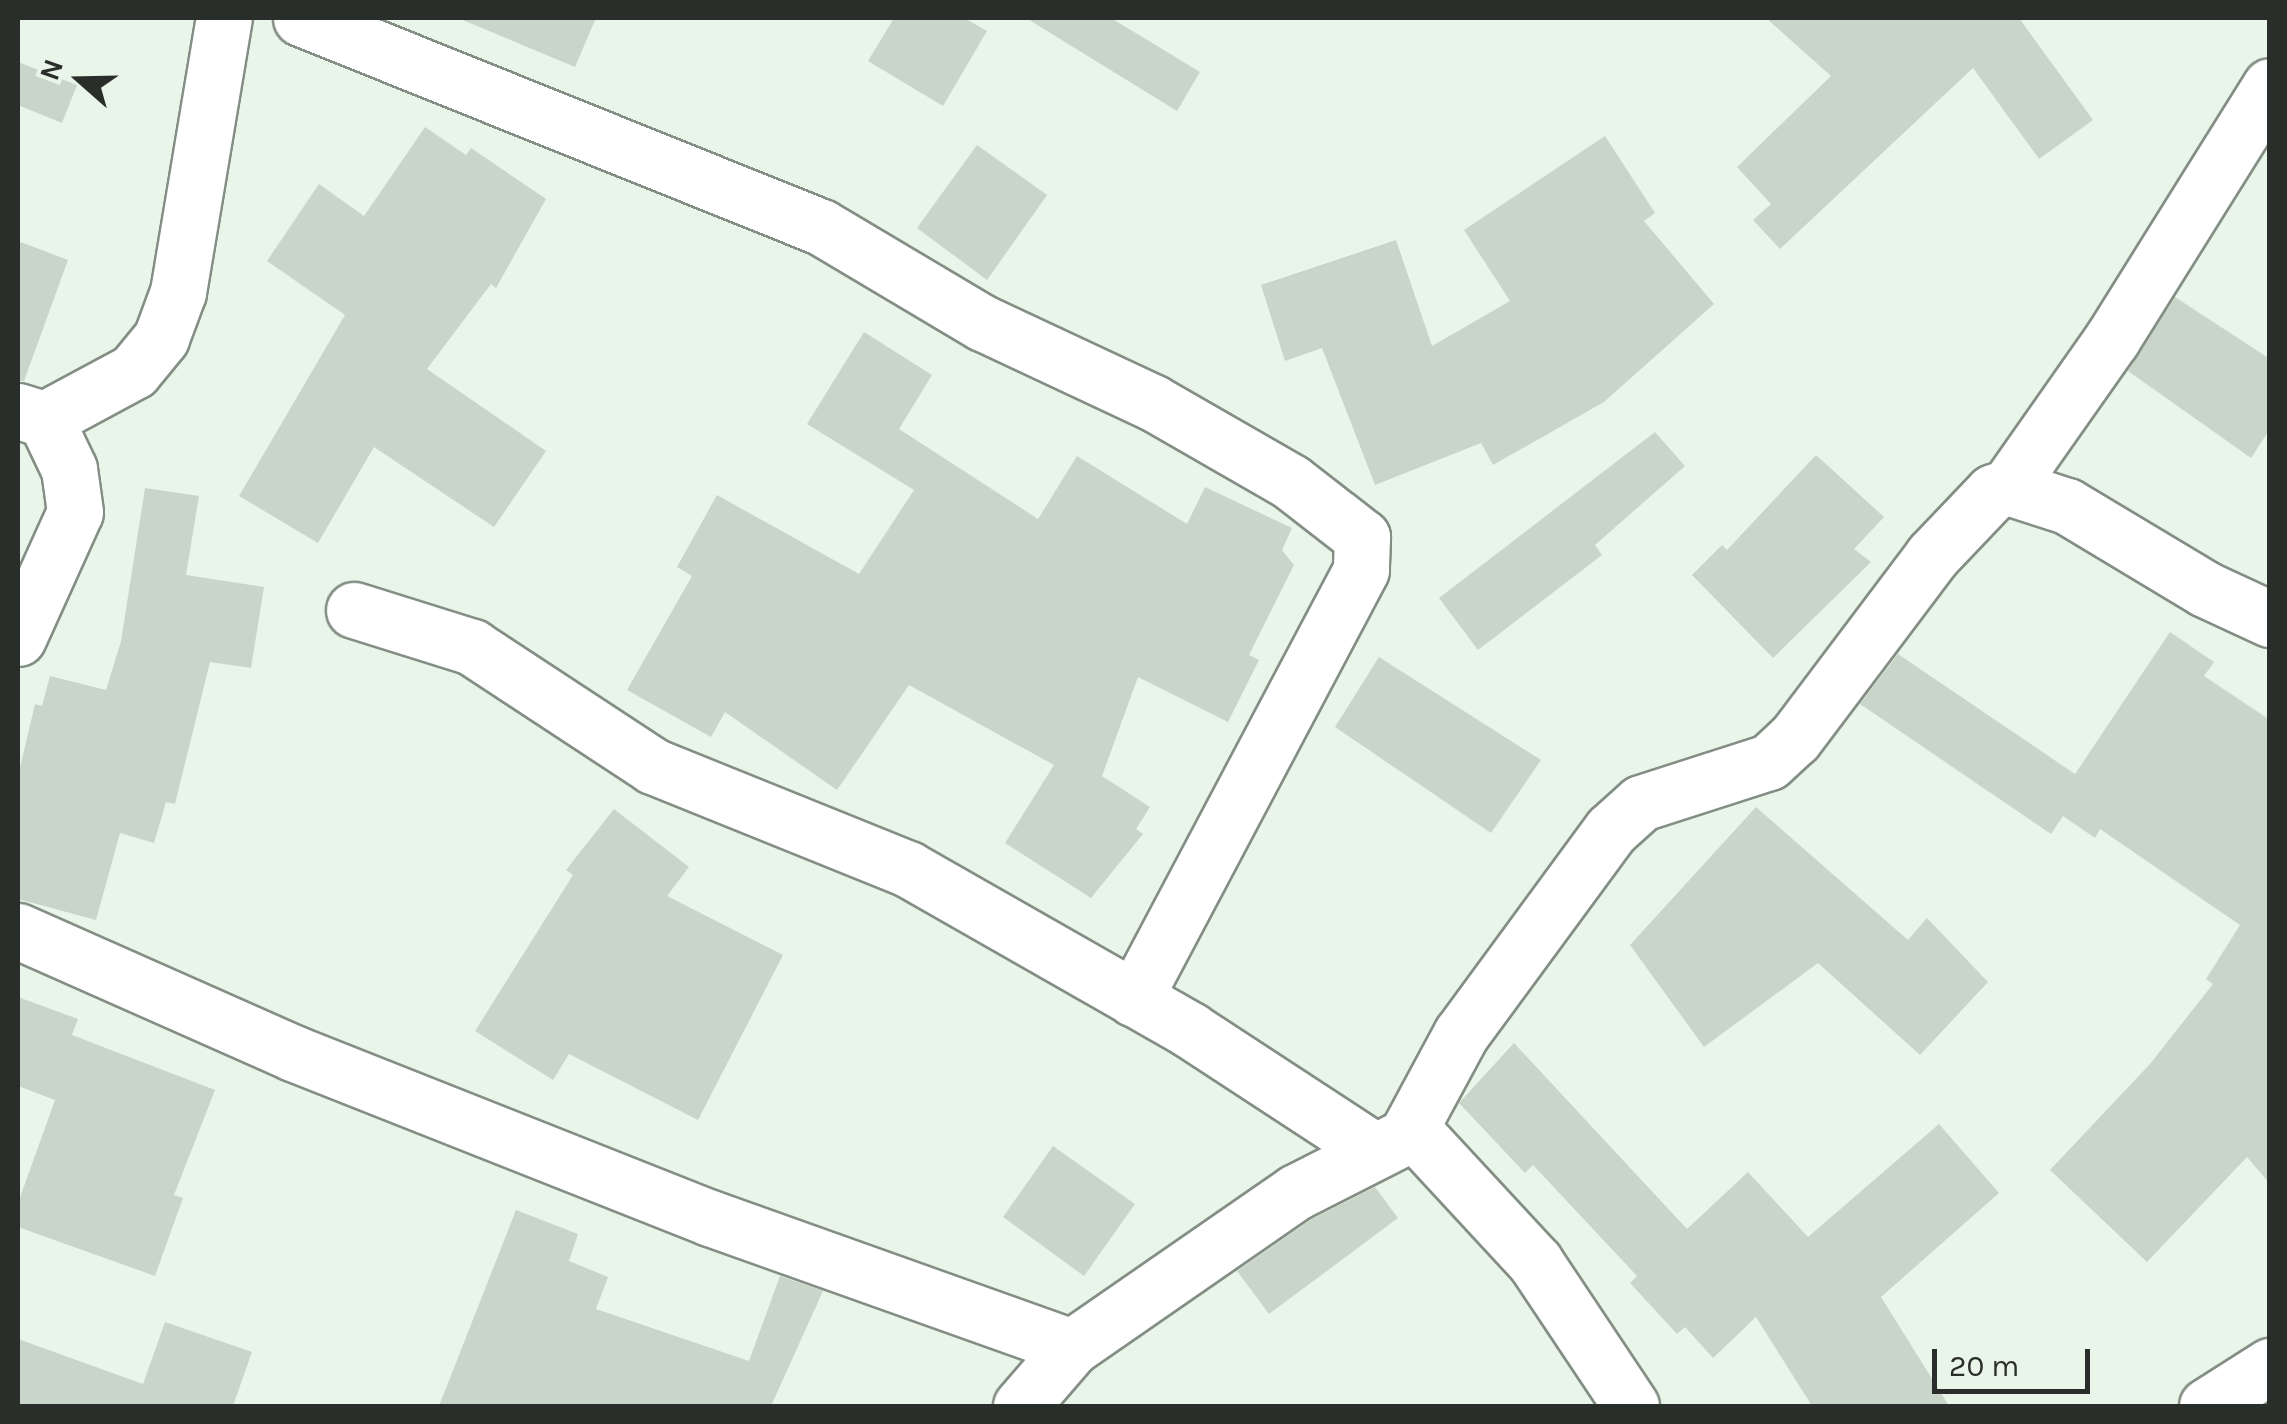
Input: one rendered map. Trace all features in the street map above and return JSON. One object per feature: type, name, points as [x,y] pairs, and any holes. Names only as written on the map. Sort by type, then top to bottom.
[{"type":"street","points":[[18,638],[74,512],[69,469],[31,415],[134,372],[161,338],[178,292],[224,18]]},
{"type":"street","points":[[302,18],[821,227],[983,323],[1152,402],[1291,482],[1362,537],[1361,570],[1134,999]]},
{"type":"street","points":[[1021,1406],[1072,1347],[1296,1192],[1393,1140],[1461,1034],[1611,830],[1640,804],[1768,762],[1795,738],[1942,544],[1976,506],[2008,487],[2112,339],[2270,86]]},
{"type":"street","points":[[2008,487],[2068,506],[2205,589],[2270,619]]},
{"type":"street","points":[[354,610],[472,647],[653,766],[908,869],[1134,999],[1393,1140],[1535,1262],[1631,1406]]},
{"type":"street","points":[[18,931],[293,1054],[710,1218],[1072,1347]]},
{"type":"street","points":[[2207,1406],[2270,1366]]},
{"type":"building","points":[[458,18],[596,18],[575,67]]},
{"type":"building","points":[[894,18],[964,18],[987,31],[943,106],[868,61]]},
{"type":"building","points":[[1026,18],[1111,18],[1200,72],[1177,111]]},
{"type":"building","points":[[1766,18],[2019,18],[2093,120],[2039,159],[1973,68],[1780,249],[1753,220],[1771,204],[1737,167],[1831,76]]},
{"type":"building","points":[[18,62],[77,85],[62,123],[18,105]]},
{"type":"building","points":[[425,127],[466,155],[471,148],[546,199],[496,288],[491,284],[427,369],[546,451],[494,527],[374,447],[318,543],[239,496],[345,315],[267,261],[319,184],[364,216]]},
{"type":"building","points":[[1605,136],[1655,213],[1644,221],[1714,304],[1604,402],[1493,465],[1481,443],[1375,485],[1322,348],[1285,361],[1261,285],[1396,240],[1432,346],[1510,301],[1464,230]]},
{"type":"building","points":[[977,145],[1047,195],[987,280],[917,228]]},
{"type":"building","points":[[18,241],[68,260],[24,381],[18,381]]},
{"type":"building","points":[[2175,297],[2270,359],[2270,429],[2251,458],[2128,371]]},
{"type":"building","points":[[864,332],[932,375],[899,429],[1038,519],[1077,456],[1187,524],[1205,487],[1292,528],[1282,550],[1294,565],[1249,655],[1259,660],[1228,722],[1138,677],[1102,776],[1150,807],[1136,829],[1143,834],[1091,898],[1005,843],[1054,765],[909,685],[837,790],[725,712],[711,737],[627,690],[692,576],[677,567],[717,495],[859,574],[914,490],[807,424]]},
{"type":"building","points":[[1655,432],[1685,466],[1595,545],[1602,555],[1478,650],[1439,598]]},
{"type":"building","points":[[1816,455],[1884,517],[1854,549],[1871,562],[1773,658],[1692,575],[1722,545],[1727,550]]},
{"type":"building","points":[[145,488],[199,496],[186,575],[264,587],[251,668],[210,662],[175,804],[166,802],[154,843],[120,833],[96,920],[18,899],[18,776],[35,704],[42,706],[50,676],[106,690],[121,641]]},
{"type":"building","points":[[2170,632],[2214,662],[2204,676],[2270,720],[2270,1184],[2247,1157],[2147,1262],[2050,1170],[2150,1064],[2213,984],[2206,979],[2240,925],[2100,829],[2095,838],[2063,816],[2051,834],[1860,704],[1898,654],[2075,774]]},
{"type":"building","points":[[1379,657],[1541,760],[1491,833],[1335,727]]},
{"type":"building","points":[[1756,807],[1908,940],[1927,918],[1988,982],[1920,1055],[1818,963],[1704,1047],[1630,945]]},
{"type":"building","points":[[614,809],[689,867],[667,896],[783,955],[698,1120],[569,1054],[553,1080],[475,1031],[573,875],[566,870]]},
{"type":"building","points":[[18,997],[78,1019],[72,1035],[215,1090],[174,1195],[183,1198],[155,1276],[18,1227],[18,1203],[55,1100],[18,1086]]},
{"type":"building","points":[[1514,1043],[1687,1229],[1748,1172],[1808,1237],[1939,1124],[1999,1193],[1881,1297],[1949,1406],[1812,1406],[1756,1317],[1713,1358],[1685,1327],[1677,1334],[1630,1283],[1637,1276],[1533,1165],[1525,1173],[1459,1103]]},
{"type":"building","points":[[1053,1146],[1135,1204],[1084,1276],[1003,1217]]},
{"type":"building","points":[[1375,1187],[1398,1218],[1269,1314],[1237,1271],[1312,1219]]},
{"type":"building","points":[[516,1210],[578,1234],[569,1261],[608,1277],[596,1309],[749,1361],[780,1276],[823,1291],[771,1406],[439,1406]]},
{"type":"building","points":[[165,1322],[252,1352],[233,1406],[18,1406],[18,1339],[143,1384]]}]
